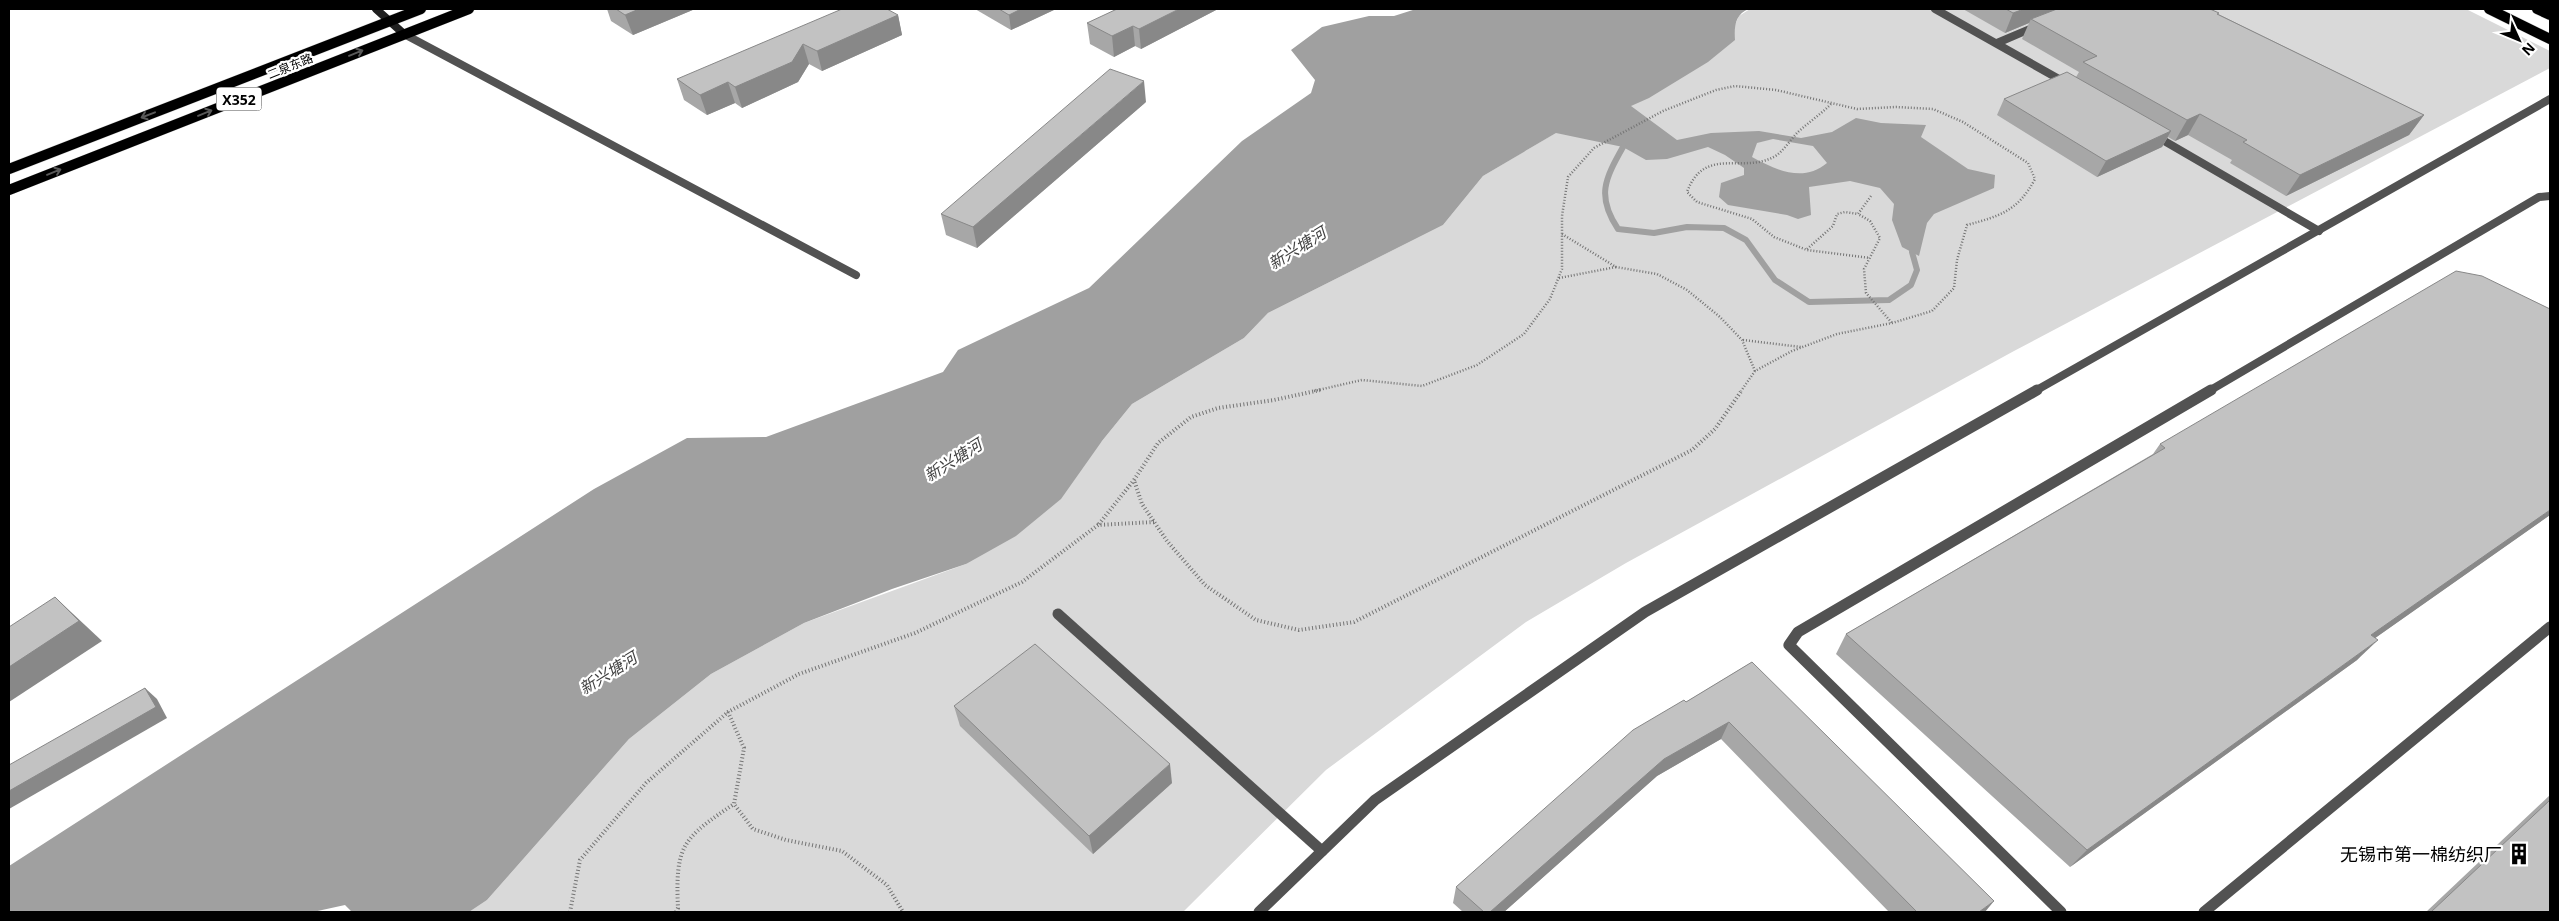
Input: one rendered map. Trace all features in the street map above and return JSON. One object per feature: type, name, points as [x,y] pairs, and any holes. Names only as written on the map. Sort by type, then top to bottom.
[{"type":"main road","name":"二泉东路","points":[[9,169],[421,9]]},
{"type":"main road","name":"二泉东路","points":[[9,190],[469,9]]},
{"type":"main road","points":[[2489,9],[2550,39]]},
{"type":"main road","points":[[2537,9],[2550,15]]},
{"type":"street","points":[[376,9],[404,34],[856,275]]},
{"type":"street","points":[[1934,9],[1996,42],[2073,87]]},
{"type":"street","points":[[1996,42],[2047,22]]},
{"type":"street","points":[[1259,912],[1375,800],[1645,612],[2550,99]]},
{"type":"street","points":[[2149,132],[2319,230]]},
{"type":"street","points":[[2061,912],[1789,645],[1798,632],[2539,197],[2550,196]]},
{"type":"street","points":[[1058,614],[1322,851]]},
{"type":"street","points":[[2204,912],[2550,627]]},
{"type":"path","points":[[570,912],[573,906],[580,860],[646,782],[728,712],[799,674],[915,633],[1022,582],[1098,525],[1134,480],[1158,443],[1191,417],[1209,411],[1274,400],[1362,380],[1422,386],[1477,364],[1524,334],[1550,299],[1562,269],[1562,216],[1568,176],[1594,148],[1663,111],[1716,90],[1735,86],[1776,90],[1857,109],[1896,107],[1933,109],[1963,122],[2028,163],[2036,179],[2026,199],[2004,215],[1967,225],[1957,260],[1954,288],[1932,311],[1892,324],[1837,334],[1802,347],[1755,371],[1715,429],[1692,450],[1354,622],[1299,630],[1256,620],[1205,585],[1166,541],[1142,504],[1134,480]]},
{"type":"path","points":[[1832,104],[1801,129],[1786,143],[1778,154],[1763,161],[1723,163],[1703,168],[1689,181],[1687,192],[1696,202],[1752,219],[1774,237],[1807,250],[1870,258]]},
{"type":"path","points":[[1858,214],[1872,196]]},
{"type":"path","points":[[1807,250],[1833,226],[1837,214],[1845,212],[1858,214],[1870,221],[1880,238],[1864,269],[1866,293],[1892,324]]},
{"type":"path","points":[[1562,233],[1616,268]]},
{"type":"path","points":[[1559,278],[1586,271],[1616,268],[1657,274],[1687,290],[1720,317],[1742,340],[1755,371]]},
{"type":"path","points":[[1742,340],[1802,347]]},
{"type":"path","points":[[1098,525],[1154,522]]},
{"type":"path","points":[[676,912],[678,908],[676,871],[679,851],[699,828],[734,804],[744,748],[728,712]]},
{"type":"path","points":[[734,804],[753,828],[786,840],[842,851],[887,885],[903,912]]},
{"type":"shaded area","points":[[1750,9],[2466,9],[2550,51],[2550,68],[2014,351],[1626,563],[1526,622],[1326,770],[1183,912],[469,912],[487,900],[629,739],[711,674],[804,623],[966,564],[1102,441],[1132,404],[1244,338],[1268,313],[1443,225],[1483,176],[1734,27],[1739,16]]},
{"type":"water","name":"新兴塘河","points":[[1416,9],[1749,9],[1741,14],[1736,22],[1735,40],[1708,62],[1649,98],[1631,106],[1677,140],[1711,133],[1759,131],[1801,138],[1832,132],[1856,118],[1881,123],[1926,125],[1921,137],[1968,169],[1995,175],[1994,188],[1934,214],[1927,223],[1919,256],[1902,247],[1892,220],[1894,204],[1880,188],[1850,181],[1809,187],[1811,215],[1798,219],[1787,215],[1728,205],[1719,197],[1721,183],[1744,175],[1744,168],[1725,155],[1708,147],[1667,159],[1646,160],[1623,147],[1556,133],[1483,176],[1443,225],[1268,313],[1244,338],[1132,404],[1102,441],[1061,499],[1016,536],[966,564],[892,589],[804,623],[711,674],[629,739],[487,900],[469,912],[352,912],[345,905],[313,912],[9,912],[9,866],[594,489],[687,438],[766,437],[943,372],[958,350],[1089,288],[1242,141],[1311,93],[1315,80],[1291,50],[1322,27],[1369,16],[1394,16]],"holes":[[[1773,139],[1813,146],[1827,163],[1809,172],[1799,173],[1780,170],[1752,157],[1757,143]]]},
{"type":"building","points":[[616,9],[639,9],[625,15]]},
{"type":"building","points":[[842,9],[887,9],[898,15],[817,51],[803,44],[792,62],[735,87],[728,82],[700,95],[677,79]]},
{"type":"building","points":[[999,9],[1021,9],[1009,15]]},
{"type":"building","points":[[1117,9],[1179,9],[1139,29],[1133,26],[1112,36],[1087,23]]},
{"type":"building","points":[[2006,9],[2024,9],[2013,13]]},
{"type":"building","points":[[2057,9],[2210,9],[2424,115],[2300,175],[2243,142],[2247,140],[2200,114],[2187,120],[2083,62],[2097,56],[2031,19]]},
{"type":"building","points":[[1110,69],[1144,81],[973,227],[941,214]]},
{"type":"building","points":[[2067,72],[2171,131],[2106,161],[2004,99]]},
{"type":"building","points":[[2456,271],[2482,276],[2550,309],[2550,510],[2371,635],[2378,640],[2087,850],[1846,634],[2165,448],[2160,444]]},
{"type":"building","points":[[55,597],[79,621],[9,667],[9,627]]},
{"type":"building","points":[[1035,644],[1170,764],[1089,836],[954,706]]},
{"type":"building","points":[[1752,662],[1994,901],[1979,912],[1917,912],[1729,722],[1664,759],[1490,912],[1484,912],[1456,887],[1633,730],[1684,700],[1686,702]]},
{"type":"building","points":[[145,688],[156,707],[9,791],[9,765]]},
{"type":"building","name":"无锡市第一棉纺织厂","points":[[2550,800],[2550,912],[2431,912]]},
{"type":"waterway","points":[[1623,147],[1605,188],[1607,207],[1618,229],[1654,233],[1687,227],[1724,228],[1746,240],[1775,280],[1809,302],[1889,300],[1911,285],[1917,270],[1912,252]]},
{"type":"place","name":"无锡市第一棉纺织厂","points":[[2519,854]]}]
